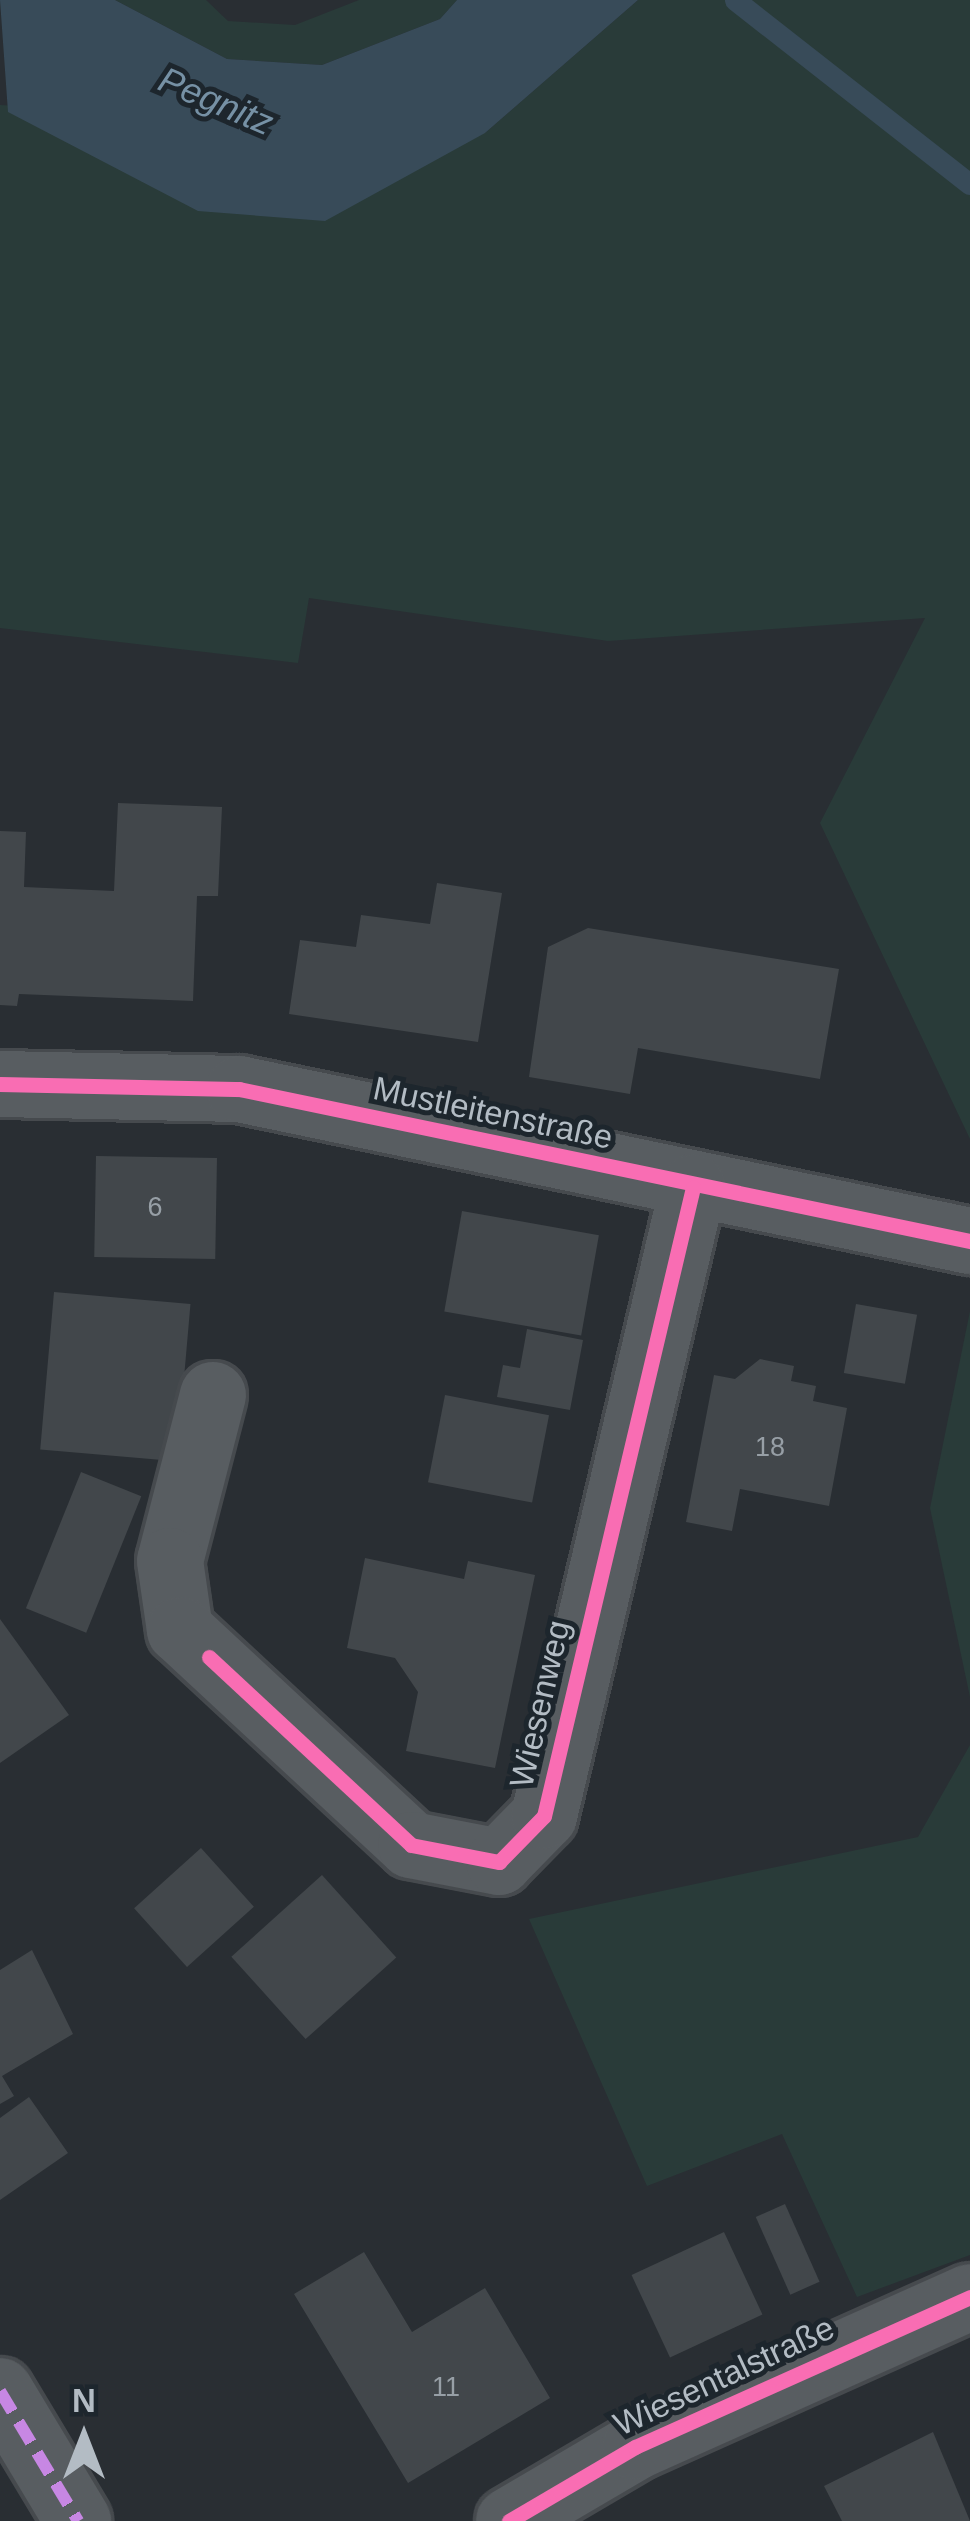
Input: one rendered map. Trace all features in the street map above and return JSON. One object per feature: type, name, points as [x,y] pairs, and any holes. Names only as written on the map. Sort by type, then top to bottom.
[{"type":"street","name":"Mustleitenstraße","points":[[0,1084],[239,1089],[970,1241]]},
{"type":"street","name":"Wiesenweg","points":[[212,1396],[167,1598],[180,1630],[411,1845],[499,1862],[544,1816],[693,1187]]},
{"type":"street","name":"Wiesentalstraße","points":[[509,2521],[635,2447],[970,2297]]},
{"type":"street","points":[[0,2391],[78,2521]]},
{"type":"shaded area","points":[[115,0],[206,0],[228,21],[295,25],[359,0],[457,0],[440,19],[322,65],[227,59]]},
{"type":"shaded area","points":[[638,0],[970,0],[970,1139],[820,823],[925,618],[608,641],[309,598],[298,663],[0,628],[0,105],[485,133]]},
{"type":"shaded area","points":[[970,1311],[970,1697],[930,1508]]},
{"type":"shaded area","points":[[970,1745],[970,2255],[857,2297],[782,2134],[647,2186],[529,1919],[918,1837]]},
{"type":"water","name":"Pegnitz","points":[[0,0],[115,0],[227,59],[322,65],[440,19],[457,0],[638,0],[485,133],[325,221],[198,211],[8,112]]},
{"type":"building","points":[[118,803],[222,807],[218,896],[197,896],[193,1001],[19,994],[17,1006],[0,1005],[0,831],[26,832],[24,887],[114,891]]},
{"type":"building","points":[[437,883],[502,893],[478,1042],[289,1014],[300,940],[356,947],[361,915],[430,924]]},
{"type":"building","points":[[588,928],[839,969],[820,1079],[638,1048],[630,1094],[529,1077],[548,947]]},
{"type":"building","points":[[96,1156],[217,1158],[215,1259],[94,1257]]},
{"type":"building","points":[[462,1211],[599,1235],[581,1336],[444,1311]]},
{"type":"building","points":[[54,1292],[190,1304],[177,1461],[40,1449]]},
{"type":"building","points":[[856,1304],[917,1315],[905,1384],[844,1373]]},
{"type":"building","points":[[527,1329],[583,1340],[570,1410],[497,1397],[503,1365],[520,1368]]},
{"type":"building","points":[[760,1359],[794,1366],[791,1381],[816,1386],[813,1401],[847,1408],[829,1506],[740,1489],[732,1531],[686,1522],[714,1375],[735,1379]]},
{"type":"building","points":[[445,1395],[549,1415],[532,1503],[428,1482]]},
{"type":"building","points":[[81,1472],[141,1496],[86,1633],[26,1608]]},
{"type":"building","points":[[365,1558],[464,1579],[468,1561],[535,1575],[495,1768],[406,1751],[418,1692],[395,1658],[347,1648]]},
{"type":"building","points":[[0,1619],[69,1715],[0,1763]]},
{"type":"building","points":[[201,1848],[254,1907],[187,1967],[134,1908]]},
{"type":"building","points":[[322,1875],[396,1957],[306,2039],[231,1957]]},
{"type":"building","points":[[32,1950],[73,2034],[2,2076],[14,2096],[0,2104],[0,1970]]},
{"type":"building","points":[[29,2097],[68,2153],[0,2200],[0,2118]]},
{"type":"building","points":[[785,2204],[820,2282],[790,2295],[756,2217]]},
{"type":"building","points":[[724,2232],[762,2314],[670,2358],[632,2275]]},
{"type":"building","points":[[364,2252],[412,2332],[485,2288],[550,2398],[408,2483],[294,2294]]},
{"type":"building","points":[[933,2432],[970,2521],[842,2521],[824,2486]]},
{"type":"waterway","points":[[735,0],[970,184]]},
{"type":"marked path","points":[[0,2391],[78,2521]]},
{"type":"cycle path","points":[[0,1084],[239,1089],[970,1241]]},
{"type":"cycle path","points":[[209,1657],[411,1845],[499,1862],[544,1816],[693,1187]]},
{"type":"cycle path","points":[[509,2521],[635,2447],[970,2297]]}]
